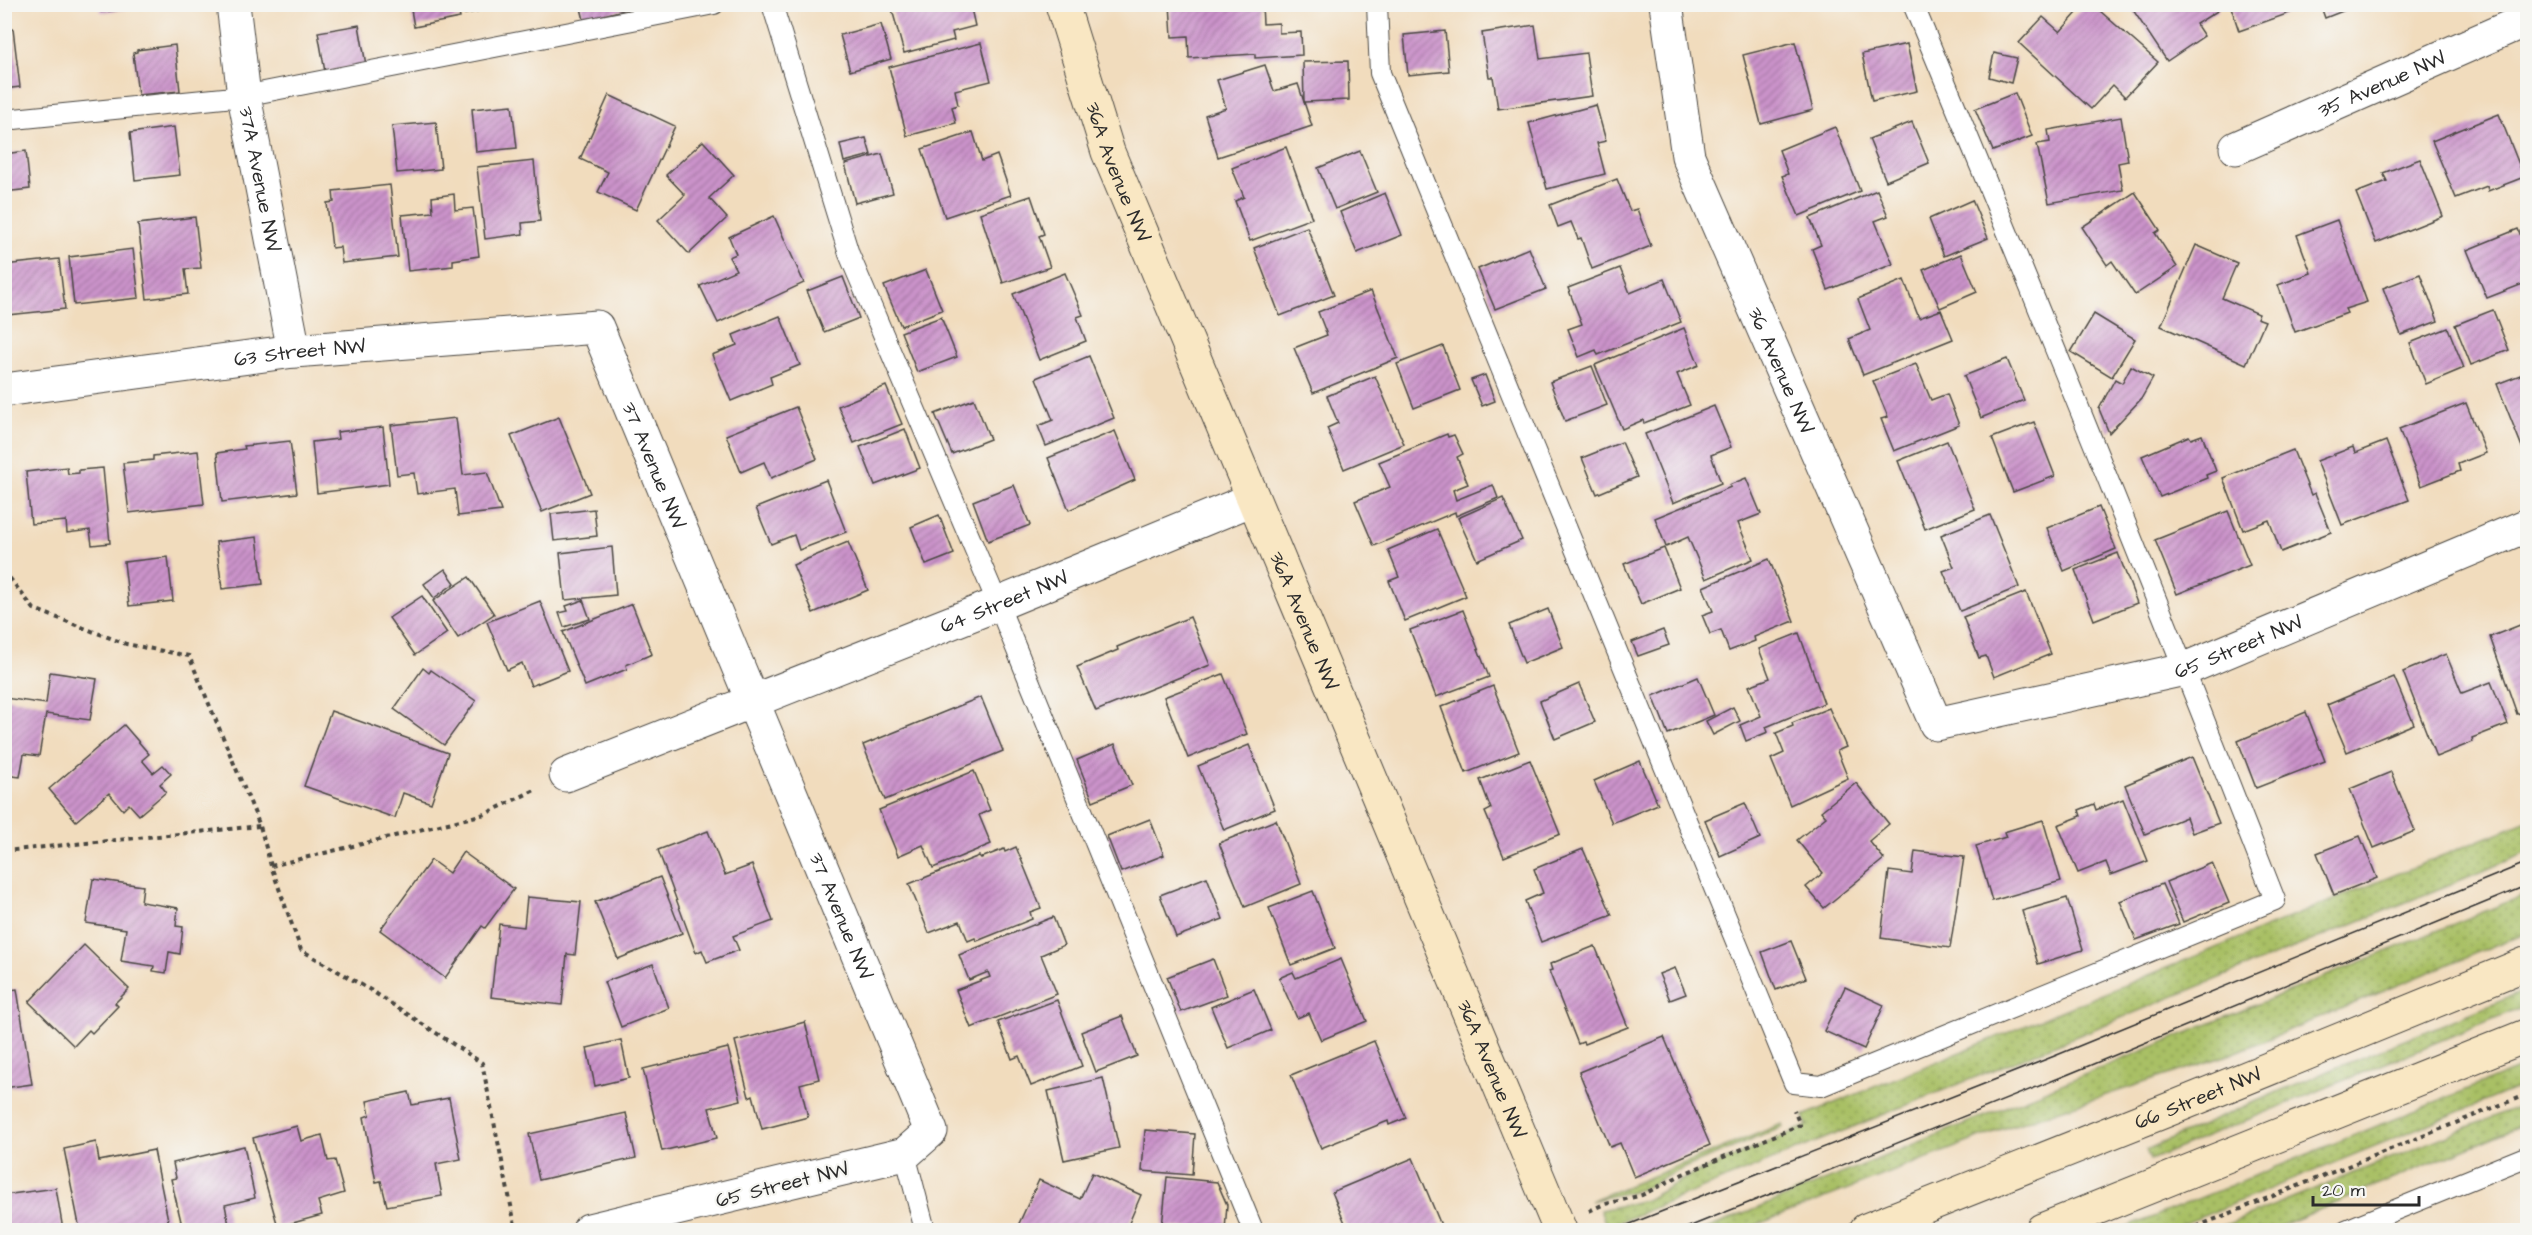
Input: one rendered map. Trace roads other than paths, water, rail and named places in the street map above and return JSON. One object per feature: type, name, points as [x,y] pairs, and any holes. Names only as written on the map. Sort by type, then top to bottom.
[{"type":"street","name":"37A Avenue NW","points":[[233,4],[244,96],[294,351]]},
{"type":"street","name":"36A Avenue NW","points":[[1062,4],[1107,152],[1254,499],[1571,1222]]},
{"type":"street","name":"36 Avenue NW","points":[[1666,4],[1688,156],[1935,724]]},
{"type":"street","name":"35 Avenue NW","points":[[2236,148],[2528,19]]},
{"type":"street","name":"63 Street NW","points":[[4,390],[294,351],[597,327]]},
{"type":"street","name":"37 Avenue NW","points":[[597,327],[931,1131]]},
{"type":"street","name":"64 Street NW","points":[[753,702],[1254,499]]},
{"type":"street","name":"65 Street NW","points":[[1935,724],[2185,669],[2528,525]]},
{"type":"street","points":[[566,775],[753,702]]},
{"type":"street","name":"66 Street NW","points":[[1866,1230],[2164,1112],[2528,963]]},
{"type":"street","points":[[2042,1230],[2528,1035]]},
{"type":"street","name":"65 Street NW","points":[[590,1230],[906,1154],[931,1131]]},
{"type":"lane","points":[[4,120],[244,96],[714,4]]},
{"type":"lane","points":[[772,4],[849,254],[998,604],[1253,1230]]},
{"type":"lane","points":[[1377,4],[1380,73],[1794,1083],[1821,1086],[2275,900],[2185,669],[2016,251],[1913,4]]},
{"type":"lane","points":[[906,1154],[925,1230]]},
{"type":"lane","points":[[2346,1230],[2528,1156]]},
{"type":"tram line","points":[[1615,1230],[2057,1055],[2528,862]]},
{"type":"tram line","points":[[1681,1230],[2069,1074],[2528,885]]}]
